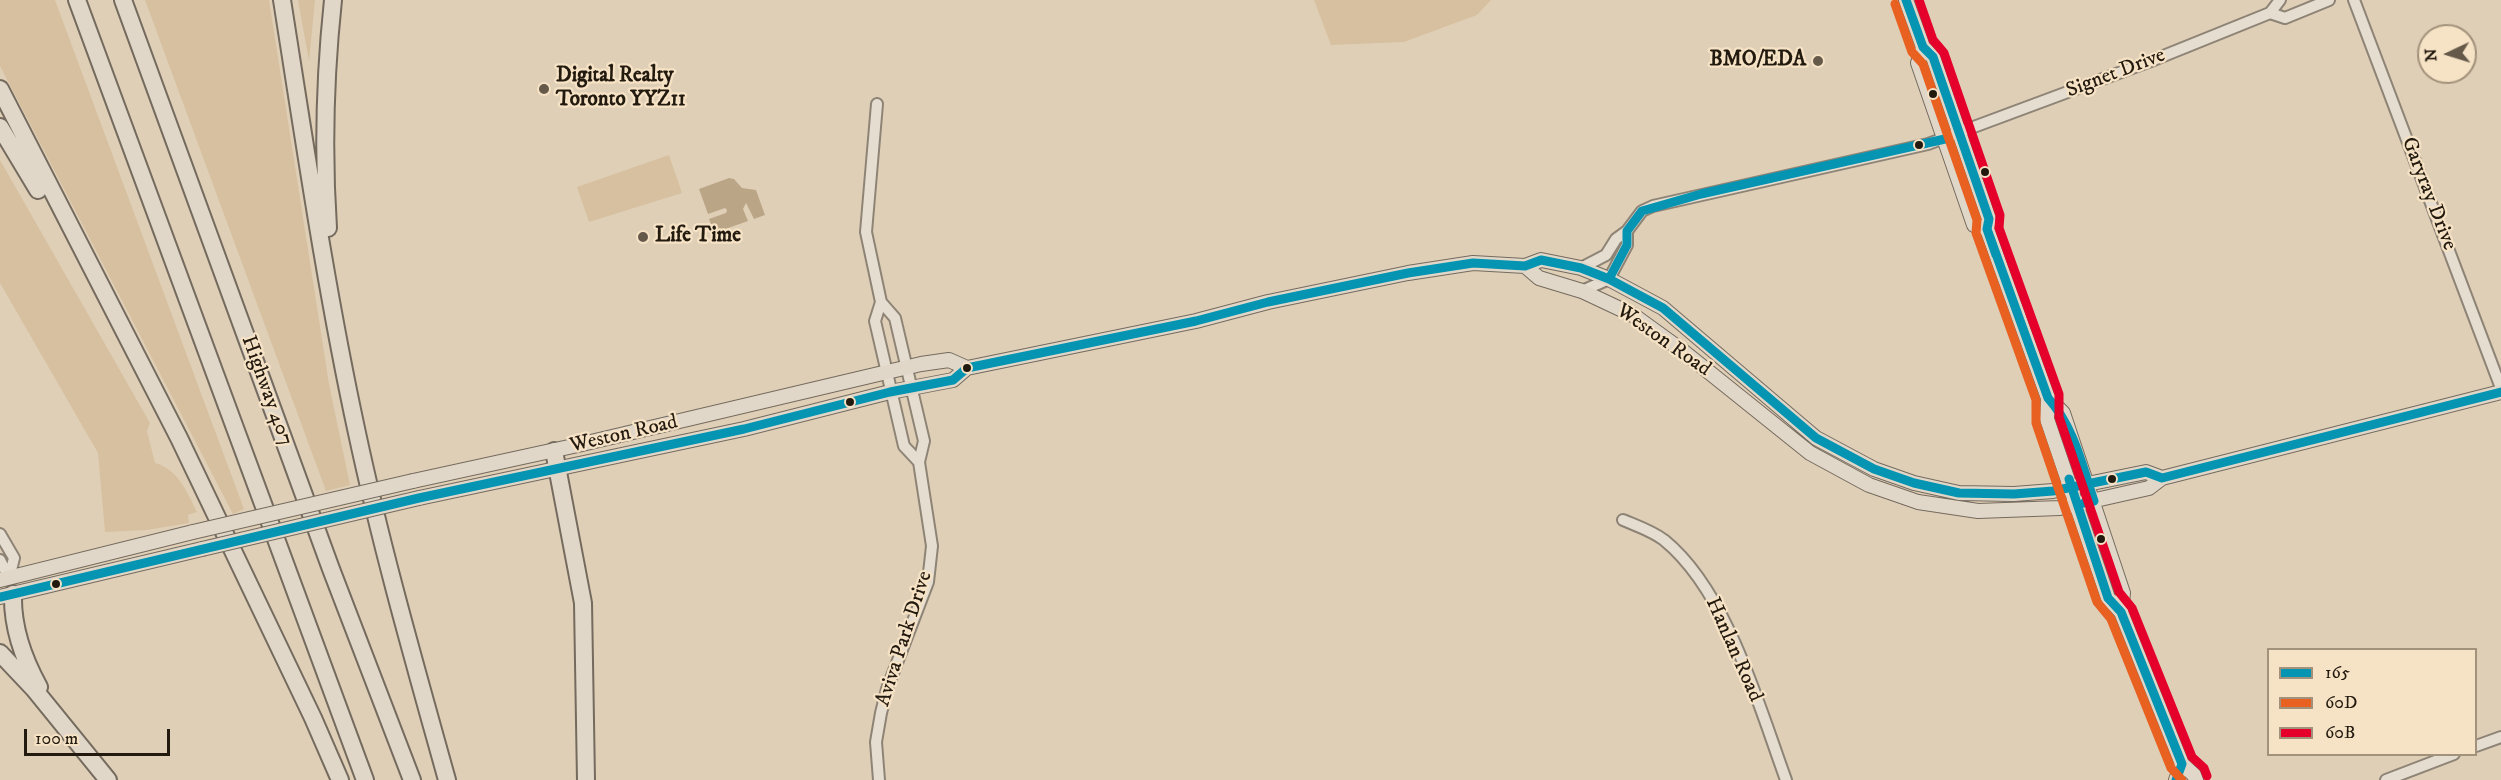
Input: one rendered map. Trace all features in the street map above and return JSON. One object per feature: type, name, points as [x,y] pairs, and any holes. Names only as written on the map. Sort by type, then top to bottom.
[{"type":"highway","name":"Highway 407","points":[[77,0],[365,780]]},
{"type":"highway","name":"Highway 407","points":[[123,0],[331,569],[412,780]]},
{"type":"highway","points":[[282,0],[337,330],[381,534],[447,780]]},
{"type":"highway","points":[[333,0],[327,66],[326,198],[337,330]]},
{"type":"highway","points":[[0,89],[178,438],[313,718],[340,780]]},
{"type":"highway","points":[[0,127],[108,302]]},
{"type":"highway","points":[[554,451],[579,568],[585,623],[586,780]]},
{"type":"highway","points":[[5,587],[25,660],[69,734]]},
{"type":"highway","points":[[0,653],[34,689],[108,780]]},
{"type":"main road","points":[[1906,0],[1923,47],[1933,57],[1961,133],[1989,219],[1987,229],[2048,398],[2047,419],[2108,598],[2121,612],[2182,764],[2196,780]]},
{"type":"main road","points":[[1923,47],[1918,63],[1974,225],[1987,229]]},
{"type":"main road","name":"Weston Road","points":[[5,587],[202,549],[419,498],[744,429],[890,392],[953,380],[967,368],[1196,321],[1278,300],[1368,281],[1473,262],[1525,266],[1541,260],[1581,268],[1609,279],[1663,308],[1816,438],[1874,469],[1914,483],[1959,493],[2014,494],[2072,487],[2146,472],[2162,478]]},
{"type":"main road","name":"Weston Road","points":[[1525,266],[1539,278],[1582,291],[1633,315],[1684,352],[1810,453],[1869,485],[1918,502],[1978,511],[2023,512],[2077,505],[2149,488],[2162,478],[2501,390]]},
{"type":"main road","name":"Weston Road","points":[[5,587],[193,532],[554,451],[886,372],[950,360],[967,368]]},
{"type":"main road","points":[[2048,398],[2062,412],[2094,501],[2123,593],[2121,612]]},
{"type":"main road","points":[[2176,780],[2182,764]]},
{"type":"street","points":[[2270,13],[2280,0]]},
{"type":"street","name":"Signet Drive","points":[[1581,268],[1606,255],[1616,239],[1627,231],[1642,211],[1653,206],[1945,139],[2270,13],[2285,18],[2329,0]]},
{"type":"street","name":"Garyray Drive","points":[[2354,0],[2501,390]]},
{"type":"street","points":[[877,104],[866,232],[881,302]]},
{"type":"street","points":[[1582,291],[1609,279],[1627,245],[1627,231]]},
{"type":"street","name":"Aviva Park Drive","points":[[879,780],[876,742],[882,706],[928,582],[932,546],[919,462],[924,441],[895,318],[881,302]]},
{"type":"street","name":"Aviva Park Drive","points":[[881,302],[875,321],[890,392],[904,446],[919,462]]},
{"type":"street","name":"Hanlan Road","points":[[1623,520],[1665,541],[1713,598],[1733,641],[1786,780]]},
{"type":"street","points":[[0,534],[14,558],[5,587]]},
{"type":"street","points":[[0,560],[5,587]]},
{"type":"street","points":[[2477,745],[2501,737]]},
{"type":"street","points":[[2386,780],[2449,756]]},
{"type":"shaded area","points":[[0,0],[55,0],[244,509],[233,514],[0,66]]},
{"type":"shaded area","points":[[145,0],[269,0],[329,384],[350,485],[326,491]]},
{"type":"shaded area","points":[[298,0],[315,0],[309,61]]},
{"type":"shaded area","points":[[1314,0],[1491,0],[1477,15],[1404,42],[1331,45]]},
{"type":"shaded area","points":[[669,155],[682,193],[589,222],[577,187]]},
{"type":"shaded area","points":[[0,160],[150,423],[147,431],[155,463],[170,470],[176,476],[197,512],[188,515],[189,523],[147,530],[105,532],[98,453],[0,283]]},
{"type":"shaded area","points":[[729,178],[734,179],[742,188],[756,190],[765,215],[754,219],[746,203],[743,209],[748,221],[714,233],[709,219],[726,213],[727,210],[725,208],[708,214],[699,189]]},
{"type":"transit line","name":"165","points":[[1906,0],[1923,47],[1933,57],[1989,219],[1987,229],[1996,255]]},
{"type":"transit line","name":"60B","points":[[1919,0],[1933,40],[1944,53],[2000,215],[1999,228],[2059,394],[2059,417],[2119,592],[2132,608],[2192,757],[2204,768],[2207,776]]},
{"type":"transit line","name":"60D","points":[[1895,4],[1912,52],[1923,64],[1977,220],[1976,233],[2036,400],[2036,423],[2097,602],[2111,619],[2171,768],[2182,780]]},
{"type":"transit line","name":"165","points":[[1609,279],[1627,245],[1627,231],[1642,211],[1701,194],[1945,139]]},
{"type":"transit line","name":"165","points":[[1987,229],[2048,398],[2071,434],[2081,460],[2094,501],[2084,503]]},
{"type":"transit line","name":"165","points":[[0,597],[419,498],[744,429],[890,392],[953,380],[967,368],[1196,321],[1268,302],[1408,273],[1473,263],[1525,266],[1541,260],[1581,268],[1609,279],[1663,308],[1816,438],[1874,469],[1914,483],[1959,493],[2014,494],[2053,491],[2146,472],[2162,478],[2501,392]]},
{"type":"transit line","name":"165","points":[[2069,479],[2108,598],[2121,612],[2182,764],[2176,780]]},
{"type":"place","name":"BMO/EDA","points":[[1818,61]]},
{"type":"place","name":"Digital Realty Toronto YYZ11","points":[[544,89]]},
{"type":"place","name":"Life Time","points":[[643,237]]}]
